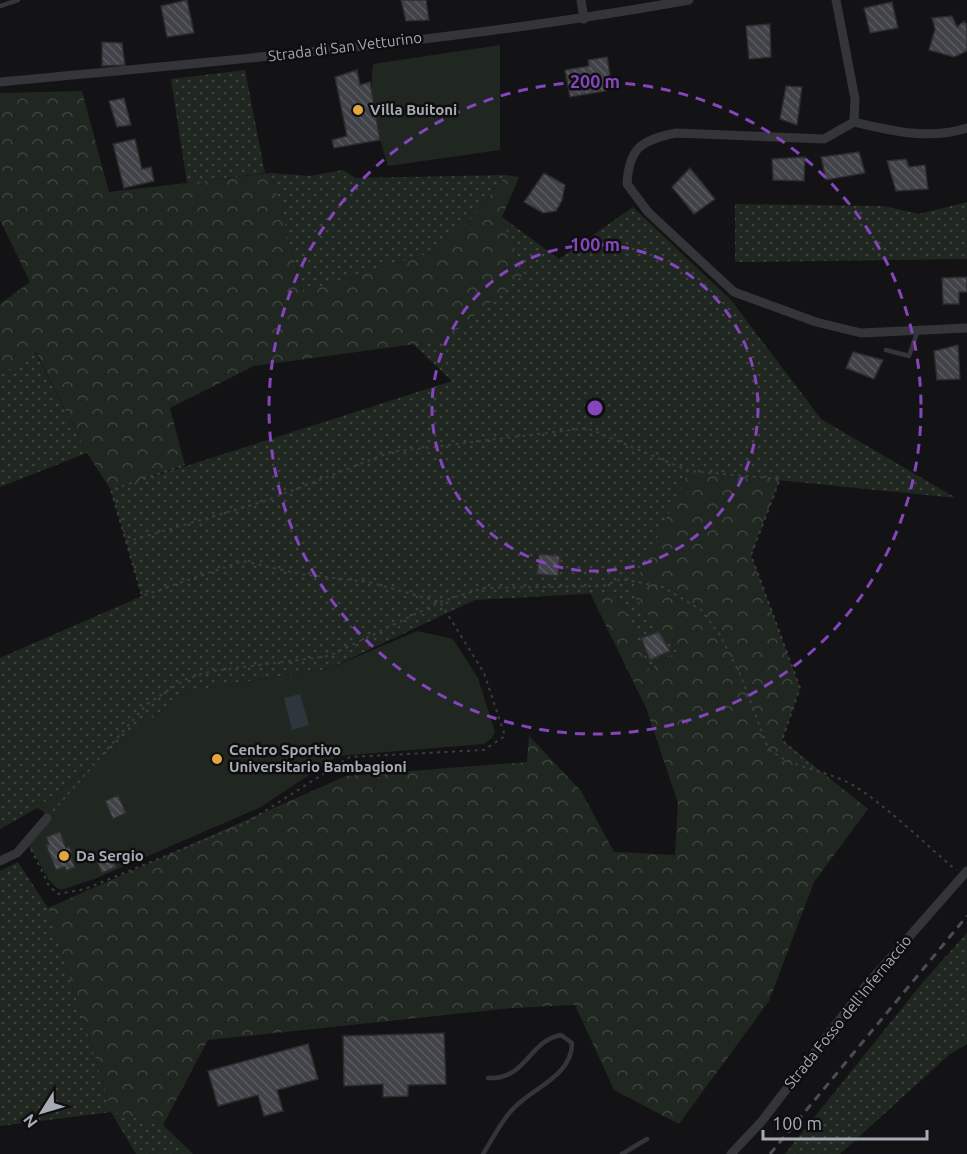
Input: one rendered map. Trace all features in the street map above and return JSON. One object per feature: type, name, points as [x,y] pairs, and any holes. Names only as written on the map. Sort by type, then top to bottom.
[{"type":"street","points":[[581,0],[584,19]]},
{"type":"street","name":"Strada di San Vetturino","points":[[0,82],[228,60],[584,19],[689,0]]},
{"type":"street","points":[[836,0],[855,99],[854,122]]},
{"type":"street","points":[[967,128],[954,132],[903,134],[854,122],[824,139],[676,134],[657,137],[643,143],[628,161],[627,184],[648,212],[734,292],[816,322],[861,333],[967,328]]},
{"type":"street","points":[[0,861],[17,853],[47,818]]},
{"type":"street","name":"Strada Fosso dell'Infernaccio","points":[[731,1154],[762,1121],[864,988],[965,873]]},
{"type":"lane","points":[[0,6],[18,0]]},
{"type":"lane","points":[[886,350],[909,356],[918,330]]},
{"type":"lane","points":[[483,1154],[512,1110],[566,1066],[572,1055],[572,1043],[561,1035],[550,1037],[539,1046],[520,1069],[499,1079],[488,1078]]},
{"type":"lane","points":[[622,1154],[647,1139]]},
{"type":"path","points":[[126,542],[265,501],[391,452],[587,428],[689,471],[780,479],[751,555],[800,688],[782,740],[815,769]]},
{"type":"path","points":[[17,853],[32,849],[49,886],[58,894],[85,889],[246,823],[350,757],[484,750],[505,736],[484,673],[440,602],[369,582],[300,574],[243,561],[142,596],[111,490],[186,465]]},
{"type":"path","points":[[47,818],[147,705],[186,679],[212,671],[329,656],[440,602],[484,588],[603,586],[622,579],[663,587],[701,610],[720,635],[740,674],[768,748],[787,761],[832,774],[857,787],[965,873]]},
{"type":"green space","points":[[500,45],[500,150],[388,166],[373,103],[373,64]]},
{"type":"green space","points":[[245,70],[265,173],[187,183],[171,79]]},
{"type":"green space","points":[[82,91],[109,192],[271,173],[303,292],[437,251],[474,216],[506,175],[519,177],[502,217],[522,276],[445,340],[254,366],[170,408],[185,465],[111,490],[87,453],[36,352],[0,375],[0,304],[30,282],[0,220],[0,93]]},
{"type":"green space","points":[[343,170],[356,178],[506,175],[474,216],[437,251],[303,292],[271,173],[310,176]]},
{"type":"green space","points":[[967,202],[967,259],[735,262],[735,204],[883,206],[919,214]]},
{"type":"green space","points":[[633,207],[731,300],[821,419],[956,498],[689,471],[677,652],[649,669],[617,592],[475,600],[328,669],[187,691],[37,808],[0,829],[0,658],[142,596],[111,490],[452,381],[412,343],[446,340],[502,217],[559,259]]},
{"type":"green space","points":[[35,352],[87,453],[0,487],[0,375]]},
{"type":"green space","points":[[689,471],[780,479],[751,555],[800,688],[782,740],[868,809],[814,882],[769,1001],[679,1124],[614,1090],[575,1005],[512,1008],[208,1040],[163,1125],[112,1112],[48,908],[346,776],[527,762],[529,736],[581,791],[614,852],[675,855],[678,803],[646,708],[590,593],[617,592],[649,669],[677,652],[631,592]]},
{"type":"green space","name":"Centro Sportivo Universitario Bambagioni","points":[[417,631],[453,639],[478,678],[495,732],[484,744],[338,756],[259,808],[97,878],[61,890],[50,881],[35,855],[25,844],[47,818],[43,811],[37,808],[187,691],[328,669]]},
{"type":"green space","points":[[18,862],[48,908],[112,1112],[163,1125],[193,1154],[136,1154],[111,1112],[0,1126],[0,871]]},
{"type":"green space","points":[[967,933],[967,1044],[950,1054],[840,1154],[785,1154],[923,982]]},
{"type":"shaded area","points":[[300,694],[309,725],[292,730],[284,698]]},
{"type":"building","points":[[187,0],[194,33],[167,37],[161,6]]},
{"type":"building","points":[[401,0],[426,0],[429,20],[406,21]]},
{"type":"building","points":[[892,2],[898,28],[870,33],[864,8]]},
{"type":"building","points":[[952,16],[957,27],[964,21],[967,25],[967,51],[954,57],[929,50],[935,29],[932,18]]},
{"type":"building","points":[[770,24],[771,57],[749,59],[746,26]]},
{"type":"building","points":[[102,42],[122,43],[125,65],[102,66]]},
{"type":"building","points":[[607,57],[611,80],[604,81],[606,91],[570,97],[565,70],[589,66],[588,60]]},
{"type":"building","name":"Villa Buitoni","points":[[357,70],[360,85],[370,82],[380,140],[334,148],[332,140],[347,136],[335,77]]},
{"type":"building","points":[[786,86],[802,87],[797,125],[780,119]]},
{"type":"building","points":[[124,98],[131,125],[117,127],[109,101]]},
{"type":"building","points":[[135,139],[142,169],[151,167],[154,181],[124,188],[113,144]]},
{"type":"building","points":[[859,152],[865,173],[826,180],[821,157]]},
{"type":"building","points":[[805,157],[804,181],[773,180],[772,159]]},
{"type":"building","points":[[906,159],[909,167],[925,165],[928,189],[896,191],[887,161]]},
{"type":"building","points":[[690,168],[715,199],[694,214],[672,187]]},
{"type":"building","points":[[544,173],[565,185],[562,200],[556,211],[543,213],[524,202]]},
{"type":"building","points":[[967,277],[967,292],[959,292],[959,304],[943,304],[942,278]]},
{"type":"building","points":[[958,345],[960,379],[937,380],[934,351]]},
{"type":"building","points":[[853,352],[883,360],[874,379],[846,368]]},
{"type":"building","points":[[539,554],[560,556],[558,576],[537,574]]},
{"type":"building","points":[[659,632],[670,651],[650,660],[641,638]]},
{"type":"building","points":[[118,795],[126,813],[113,819],[105,801]]},
{"type":"building","points":[[60,832],[66,848],[69,846],[72,852],[69,853],[75,867],[66,871],[65,867],[56,870],[46,845],[49,844],[46,837]]},
{"type":"building","points":[[110,852],[116,867],[102,873],[97,861]]},
{"type":"building","points":[[444,1033],[446,1084],[408,1085],[408,1096],[383,1097],[383,1084],[344,1086],[343,1036]]},
{"type":"building","points":[[308,1044],[318,1079],[277,1090],[283,1111],[264,1116],[258,1095],[218,1106],[208,1071]]},
{"type":"railway","points":[[770,1154],[967,916]]},
{"type":"place","name":"Villa Buitoni","points":[[358,110]]},
{"type":"place","name":"Centro Sportivo Universitario Bambagioni","points":[[217,759]]},
{"type":"place","name":"Da Sergio","points":[[64,856]]}]
